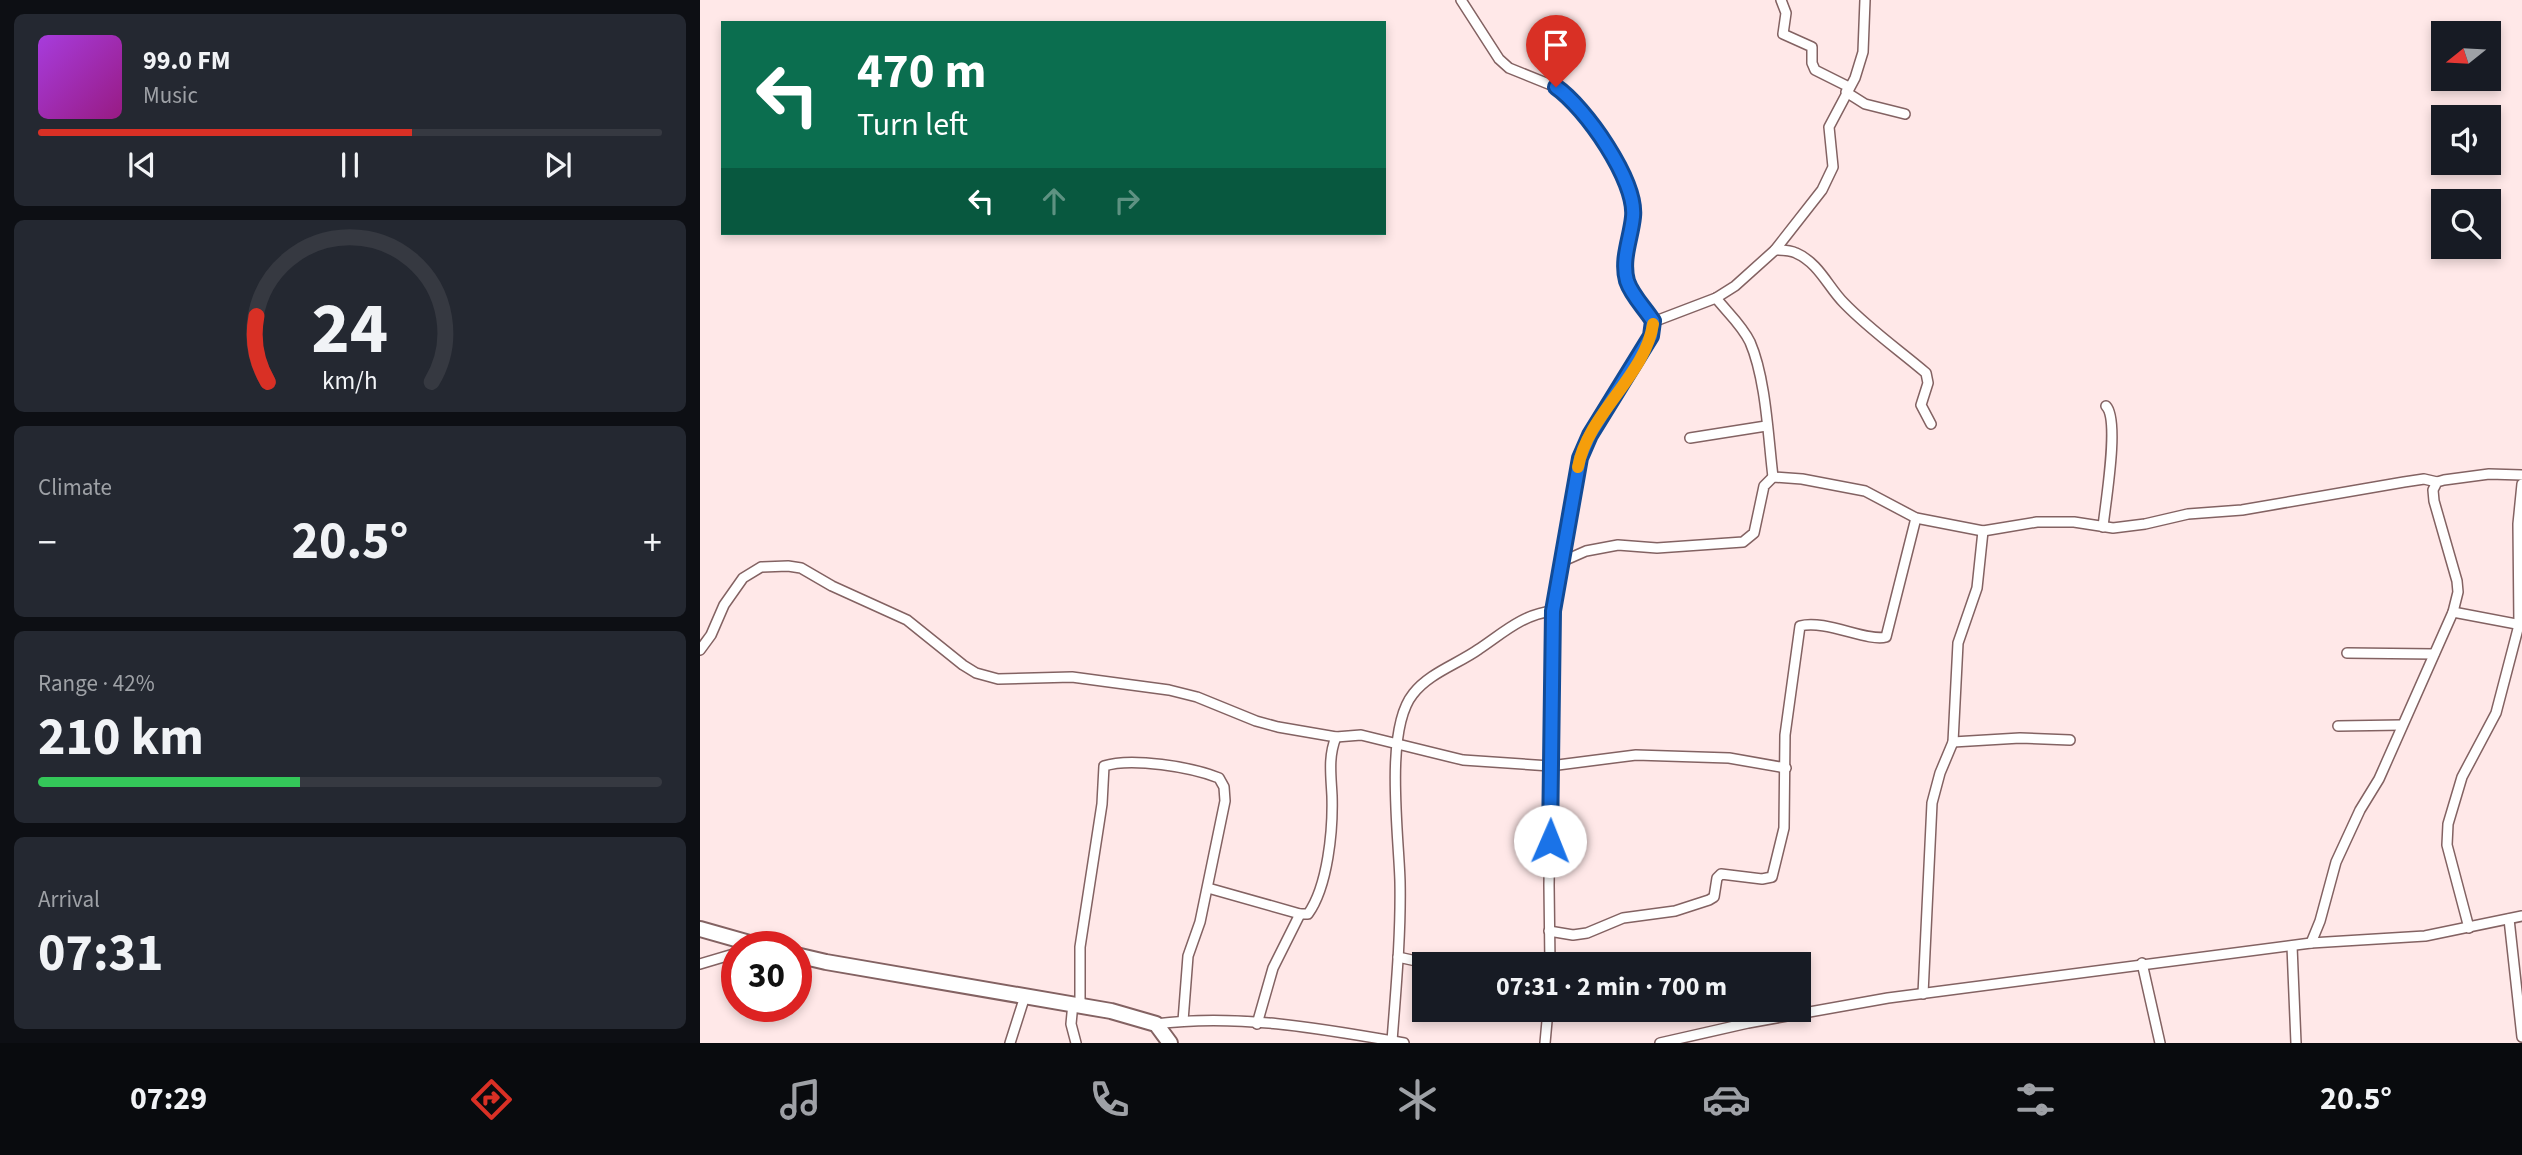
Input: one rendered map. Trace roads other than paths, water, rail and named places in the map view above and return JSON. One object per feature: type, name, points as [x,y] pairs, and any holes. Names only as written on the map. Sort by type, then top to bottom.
[{"type":"main road","points":[[700,929],[721,935]]},
{"type":"main road","points":[[812,959],[1076,1004],[1156,1024],[1170,1043]]},
{"type":"street","points":[[1461,0],[1499,60],[1509,68],[1556,87],[1566,94],[1595,127],[1625,180],[1633,203],[1625,266],[1628,282],[1653,321],[1651,336],[1590,435],[1580,458],[1561,562],[1553,611],[1550,952]]},
{"type":"street","points":[[1780,0],[1786,13],[1783,34],[1812,47],[1811,63],[1815,70],[1865,104],[1905,114]]},
{"type":"street","points":[[1653,321],[1716,298],[1735,286],[1775,250],[1822,190],[1833,167],[1829,127],[1863,52],[1865,0]]},
{"type":"street","points":[[1775,250],[1795,252],[1806,259],[1819,270],[1843,302],[1926,373],[1928,383],[1921,405],[1931,424]]},
{"type":"street","points":[[1716,298],[1750,343],[1773,477]]},
{"type":"street","points":[[2103,527],[2112,431],[2111,412],[2106,406]]},
{"type":"street","points":[[1690,438],[1766,426]]},
{"type":"street","points":[[1773,477],[1865,491],[1916,518],[1983,531],[2037,522],[2074,522],[2103,527],[2145,524],[2188,514],[2242,510],[2424,479],[2438,482],[2489,474],[2522,475]]},
{"type":"street","points":[[1561,562],[1586,551],[1618,545],[1657,548],[1743,542],[1754,533],[1764,486],[1773,477]]},
{"type":"street","points":[[2311,943],[2320,921],[2336,862],[2360,810],[2379,779],[2453,612],[2458,592],[2434,501],[2433,490],[2438,482]]},
{"type":"street","points":[[2469,928],[2447,845],[2448,824],[2462,777],[2496,713],[2520,625],[2518,524],[2522,484]]},
{"type":"street","points":[[1549,931],[1587,933],[1623,918],[1675,911],[1698,901],[1709,900],[1714,897],[1717,878],[1721,874],[1762,879],[1772,877],[1784,828],[1785,735],[1800,626],[1811,624],[1879,638],[1886,637],[1916,518]]},
{"type":"street","points":[[1923,994],[1932,803],[1940,773],[1953,743],[1958,643],[1976,588],[1983,531]]},
{"type":"street","points":[[700,650],[743,578],[761,567],[788,566],[801,568],[832,586],[907,620],[976,673],[998,679],[1072,677],[1170,690],[1197,697],[1256,722],[1336,737],[1361,735],[1464,760],[1550,766],[1636,755],[1729,758],[1786,768]]},
{"type":"street","points":[[1392,1041],[1400,880],[1395,830],[1397,745],[1405,707],[1413,693],[1423,684],[1533,613],[1553,611]]},
{"type":"street","points":[[2453,612],[2520,625]]},
{"type":"street","points":[[2347,653],[2434,654]]},
{"type":"street","points":[[2338,726],[2402,725]]},
{"type":"street","points":[[1208,888],[1308,914],[1313,907],[1326,860],[1332,811],[1330,762],[1336,737]]},
{"type":"street","points":[[1953,743],[2020,738],[2070,740]]},
{"type":"street","points":[[1076,1043],[1071,1024],[1076,1004],[1080,947],[1102,804],[1104,766],[1116,762],[1197,771],[1219,778],[1224,787],[1225,801],[1208,888],[1188,956],[1182,1021]]},
{"type":"street","points":[[1257,1024],[1273,968],[1300,914]]},
{"type":"street","points":[[1660,1043],[1691,1040],[1748,1023],[1923,994],[2142,963],[2311,943],[2425,936],[2522,916]]},
{"type":"street","points":[[2509,919],[2522,1037]]},
{"type":"street","points":[[2292,946],[2297,1043]]},
{"type":"street","points":[[1398,957],[1412,960]]},
{"type":"street","points":[[700,964],[721,958]]},
{"type":"street","points":[[2142,963],[2160,1043]]},
{"type":"street","points":[[1010,1043],[1026,996]]},
{"type":"street","points":[[1156,1024],[1182,1021],[1257,1024],[1320,1030],[1404,1043]]},
{"type":"street","points":[[1545,1043],[1547,1022]]}]
